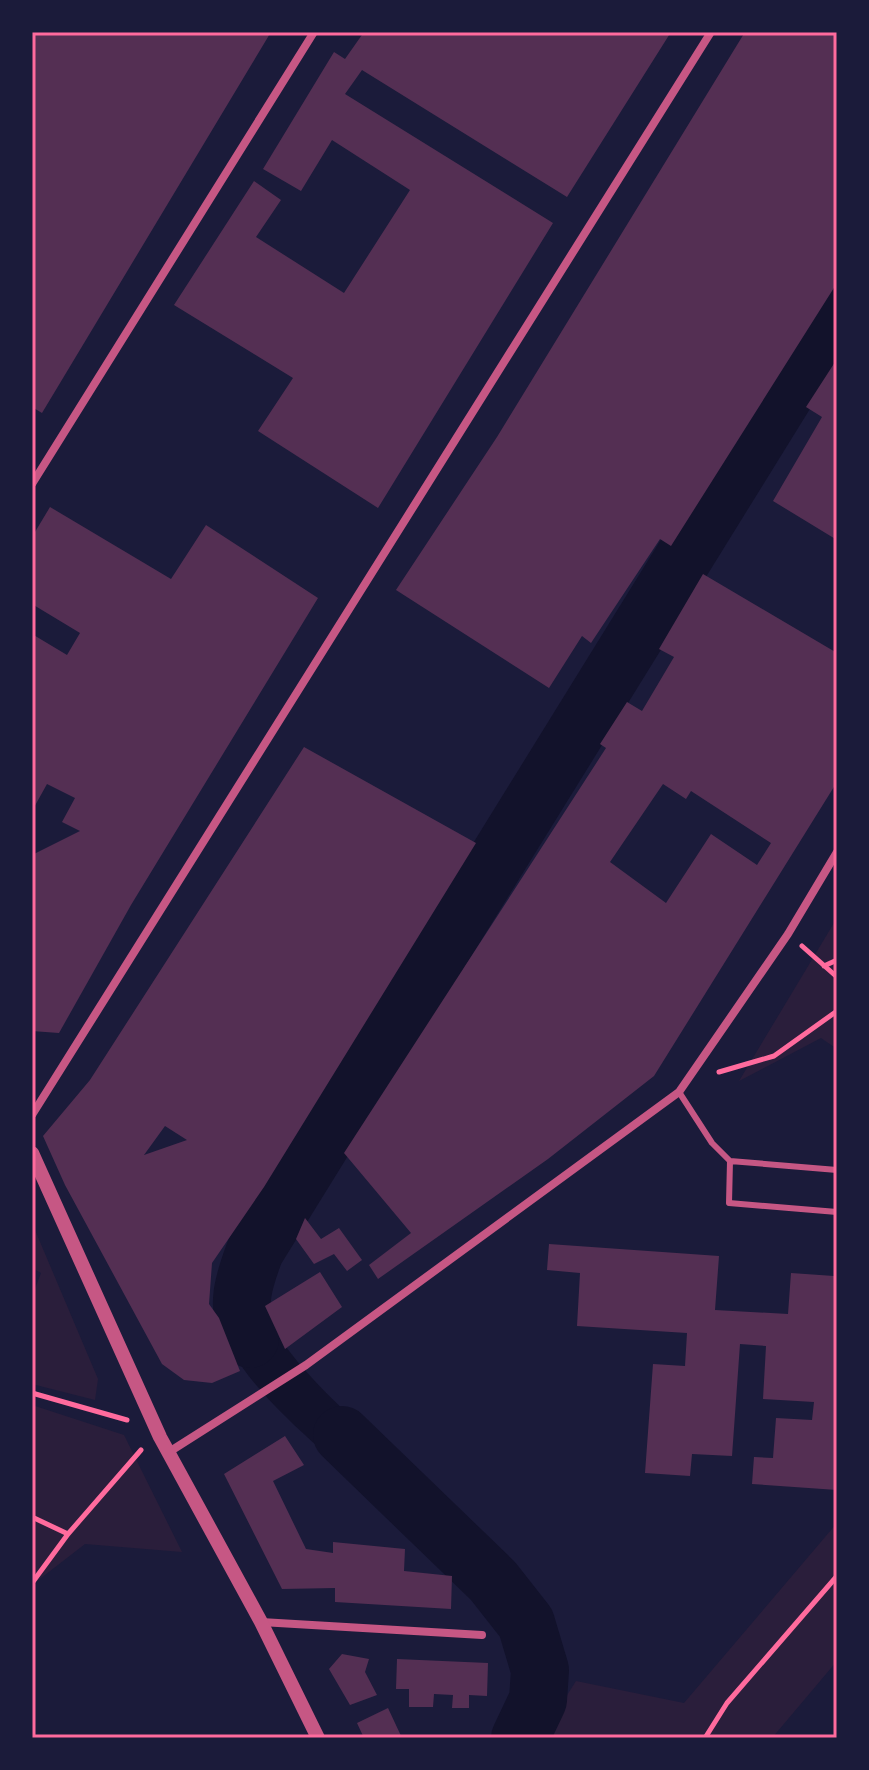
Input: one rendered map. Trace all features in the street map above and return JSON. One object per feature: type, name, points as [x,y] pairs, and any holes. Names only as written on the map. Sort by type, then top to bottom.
[{"type":"street","points":[[32,484],[314,32]]},
{"type":"street","points":[[32,1115],[711,32]]},
{"type":"street","points":[[169,1452],[306,1365],[679,1092],[788,934],[837,852]]},
{"type":"street","points":[[32,1153],[169,1452],[261,1622],[318,1738]]},
{"type":"street","points":[[261,1622],[482,1635]]},
{"type":"lane","points":[[679,1092],[712,1143],[730,1161],[837,1170]]},
{"type":"lane","points":[[730,1161],[729,1203],[837,1212]]},
{"type":"path","points":[[788,934],[837,977]]},
{"type":"path","points":[[824,966],[837,960]]},
{"type":"path","points":[[688,1081],[774,1056],[837,1011]]},
{"type":"path","points":[[32,1393],[129,1420]]},
{"type":"path","points":[[32,1583],[68,1534],[151,1438]]},
{"type":"path","points":[[32,1517],[68,1534]]},
{"type":"path","points":[[705,1738],[727,1703],[837,1576]]},
{"type":"shaded area","points":[[837,918],[837,1049],[821,1038],[739,1081]]},
{"type":"shaded area","points":[[32,1223],[98,1379],[95,1400],[32,1384],[32,1297],[41,1273],[32,1268]]},
{"type":"shaded area","points":[[231,1247],[273,1277],[265,1298],[270,1321],[303,1368],[413,1474],[383,1504],[313,1443],[264,1394],[228,1343],[219,1318],[217,1299],[221,1273]]},
{"type":"shaded area","points":[[32,1405],[124,1435],[182,1552],[85,1544],[32,1585]]},
{"type":"shaded area","points":[[837,1523],[837,1661],[772,1738],[540,1738],[576,1681],[684,1703]]},
{"type":"building","points":[[32,32],[271,32],[42,413],[32,407]]},
{"type":"building","points":[[364,32],[671,32],[567,197],[362,70],[345,94],[553,223],[378,508],[258,431],[293,378],[174,305],[254,181],[281,200],[256,237],[344,293],[410,190],[332,140],[301,191],[263,169],[334,52],[345,59]]},
{"type":"building","points":[[745,32],[837,32],[837,283],[671,546],[660,539],[591,643],[582,636],[549,688],[396,590],[497,437]]},
{"type":"building","points":[[837,359],[837,540],[773,501],[822,417],[806,407]]},
{"type":"building","points":[[50,507],[171,579],[206,525],[318,598],[131,905],[59,1033],[32,1031],[32,855],[80,831],[62,822],[75,798],[47,784],[32,811],[32,634],[67,655],[80,633],[32,604],[32,537]]},
{"type":"building","points":[[703,574],[837,653],[837,782],[654,1076],[548,1159],[378,1279],[369,1265],[411,1233],[344,1153],[606,748],[600,744],[627,702],[642,711],[674,657],[659,649]],"holes":[[[663,784],[686,799],[691,791],[771,843],[757,865],[711,834],[666,903],[610,862]]]},
{"type":"building","points":[[304,747],[476,843],[264,1187],[212,1263],[209,1304],[219,1318],[240,1371],[212,1383],[184,1380],[162,1364],[65,1185],[43,1136],[90,1080]],"holes":[[[165,1126],[187,1140],[144,1155]]]},
{"type":"building","points":[[305,1218],[321,1239],[339,1228],[362,1260],[347,1271],[334,1254],[314,1264],[296,1239]]},
{"type":"building","points":[[549,1244],[719,1256],[715,1310],[788,1314],[791,1273],[834,1276],[837,1264],[837,1490],[752,1484],[754,1457],[773,1458],[776,1418],[812,1420],[814,1402],[763,1399],[766,1346],[740,1344],[732,1456],[692,1454],[690,1476],[645,1473],[653,1364],[685,1366],[687,1333],[577,1326],[580,1273],[547,1270]]},
{"type":"building","points":[[320,1272],[342,1307],[285,1349],[265,1306]]},
{"type":"building","points":[[285,1436],[304,1465],[273,1481],[306,1549],[333,1553],[333,1542],[405,1549],[404,1571],[452,1576],[451,1609],[335,1602],[335,1588],[282,1589],[224,1474]]},
{"type":"building","points":[[342,1654],[369,1659],[365,1672],[377,1695],[350,1705],[329,1669]]},
{"type":"building","points":[[397,1659],[488,1663],[487,1696],[469,1695],[469,1708],[452,1708],[453,1695],[434,1694],[433,1707],[409,1707],[409,1689],[396,1689]]},
{"type":"building","points":[[388,1708],[402,1738],[364,1738],[357,1723]]},
{"type":"waterway","points":[[250,1339],[245,1327],[242,1295],[255,1251],[837,310]]},
{"type":"waterway","points":[[342,1435],[493,1581],[526,1623],[540,1670],[538,1700],[520,1738]]}]
